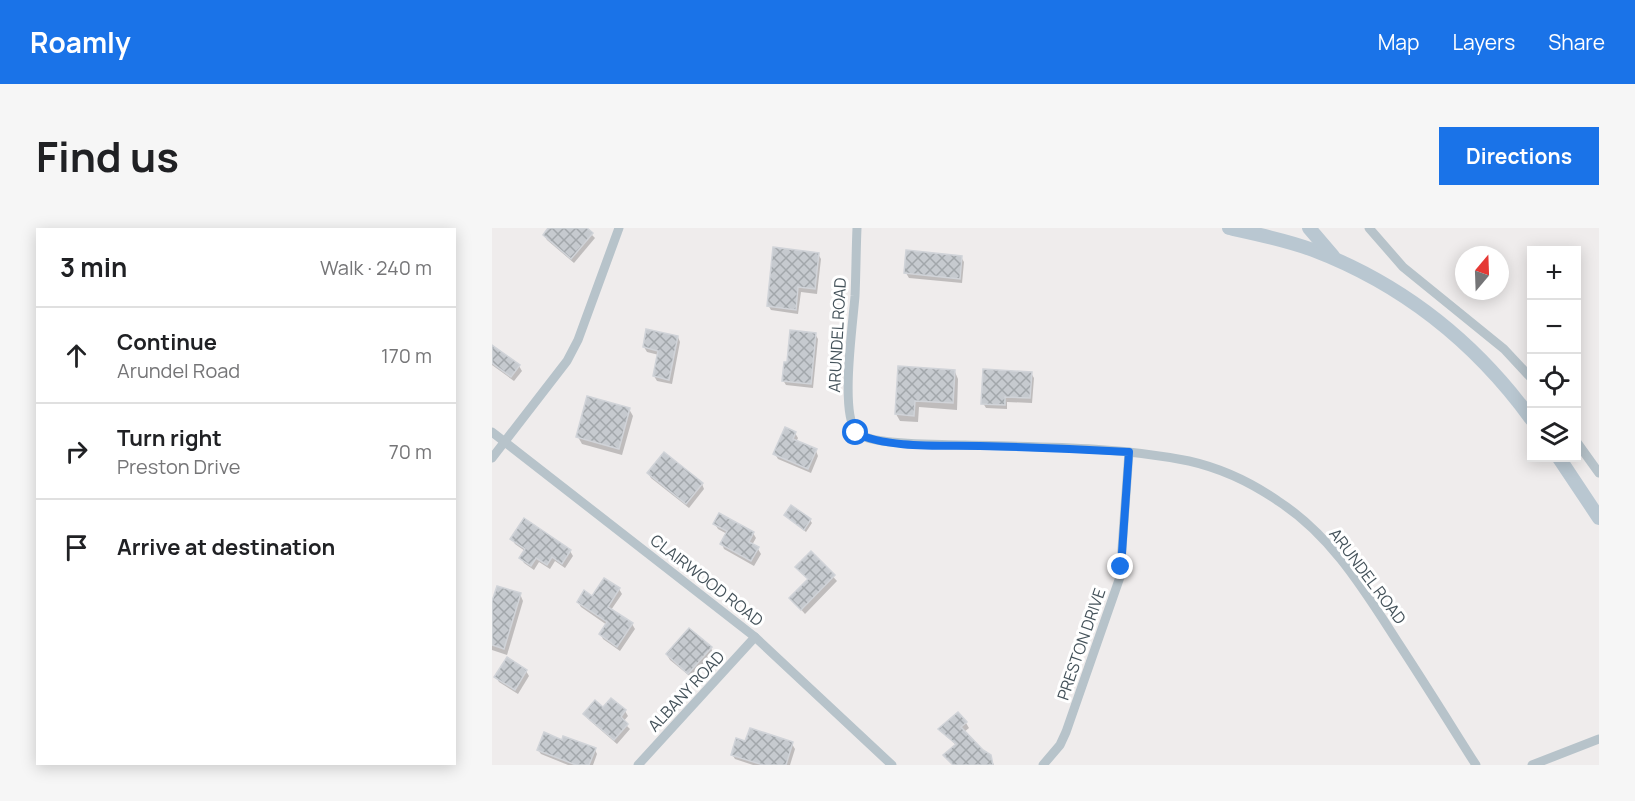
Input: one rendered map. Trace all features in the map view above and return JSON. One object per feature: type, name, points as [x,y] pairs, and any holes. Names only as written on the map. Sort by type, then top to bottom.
[{"type":"main road","points":[[1229,228],[1294,244],[1392,288],[1467,345],[1491,369],[1527,414]]},
{"type":"main road","points":[[1309,228],[1336,261]]},
{"type":"main road","points":[[1562,462],[1599,518]]},
{"type":"street","points":[[492,458],[567,361],[578,340],[619,228]]},
{"type":"street","name":"ARUNDEL ROAD","points":[[857,228],[848,399],[850,422],[856,433],[866,438],[900,443],[1129,452],[1190,461],[1222,471],[1248,483],[1277,500],[1314,530],[1340,557],[1368,595],[1476,765]]},
{"type":"street","points":[[1369,228],[1402,267],[1504,349],[1527,374]]},
{"type":"street","name":"CLAIRWOOD ROAD","points":[[492,432],[755,637],[892,765]]},
{"type":"street","points":[[1581,448],[1599,473]]},
{"type":"street","name":"PRESTON DRIVE","points":[[1043,765],[1060,745],[1066,732],[1120,577],[1129,452]]},
{"type":"street","name":"ALBANY ROAD","points":[[638,765],[755,637]]},
{"type":"street","points":[[1533,765],[1599,739]]},
{"type":"building","points":[[548,228],[587,228],[593,233],[571,259],[543,235]]},
{"type":"building","points":[[773,247],[819,253],[815,289],[798,287],[796,310],[767,306]]},
{"type":"building","points":[[906,250],[962,256],[960,279],[904,273]]},
{"type":"building","points":[[646,329],[678,336],[669,380],[653,376],[658,351],[643,347]]},
{"type":"building","points":[[790,330],[816,333],[811,384],[782,381],[784,362],[787,362]]},
{"type":"building","points":[[492,345],[520,365],[511,377],[492,363]]},
{"type":"building","points":[[898,366],[955,370],[953,403],[915,401],[914,416],[895,414]]},
{"type":"building","points":[[983,369],[1032,372],[1030,398],[1005,397],[1005,405],[981,404]]},
{"type":"building","points":[[587,396],[630,408],[619,449],[576,437]]},
{"type":"building","points":[[785,427],[796,432],[793,439],[817,449],[808,469],[773,454]]},
{"type":"building","points":[[664,452],[703,483],[686,504],[647,473]]},
{"type":"building","points":[[791,505],[811,519],[804,530],[784,515]]},
{"type":"building","points":[[719,513],[754,532],[749,542],[759,547],[751,561],[720,544],[727,531],[713,524]]},
{"type":"building","points":[[524,518],[571,550],[562,564],[552,557],[547,565],[536,558],[531,566],[519,558],[525,549],[510,539]]},
{"type":"building","points":[[811,551],[835,575],[801,610],[789,598],[808,579],[795,567]]},
{"type":"building","points":[[604,578],[620,588],[608,607],[633,623],[617,647],[599,634],[607,622],[577,602],[584,590],[592,596]]},
{"type":"building","points":[[497,586],[521,593],[504,649],[492,645],[492,601]]},
{"type":"building","points":[[689,628],[712,647],[688,674],[666,654]]},
{"type":"building","points":[[507,657],[527,670],[515,690],[494,677]]},
{"type":"building","points":[[611,698],[626,710],[621,717],[628,724],[614,740],[583,714],[595,700],[603,707]]},
{"type":"building","points":[[958,712],[967,722],[961,727],[983,750],[991,755],[993,765],[953,765],[943,755],[956,744],[938,729]]},
{"type":"building","points":[[750,728],[793,742],[786,765],[763,765],[731,755],[736,738],[745,741]]},
{"type":"building","points":[[544,732],[562,740],[563,736],[596,748],[589,765],[576,765],[537,750]]},
{"type":"route","points":[[856,433],[866,438],[900,443],[1129,452],[1121,567]]}]
